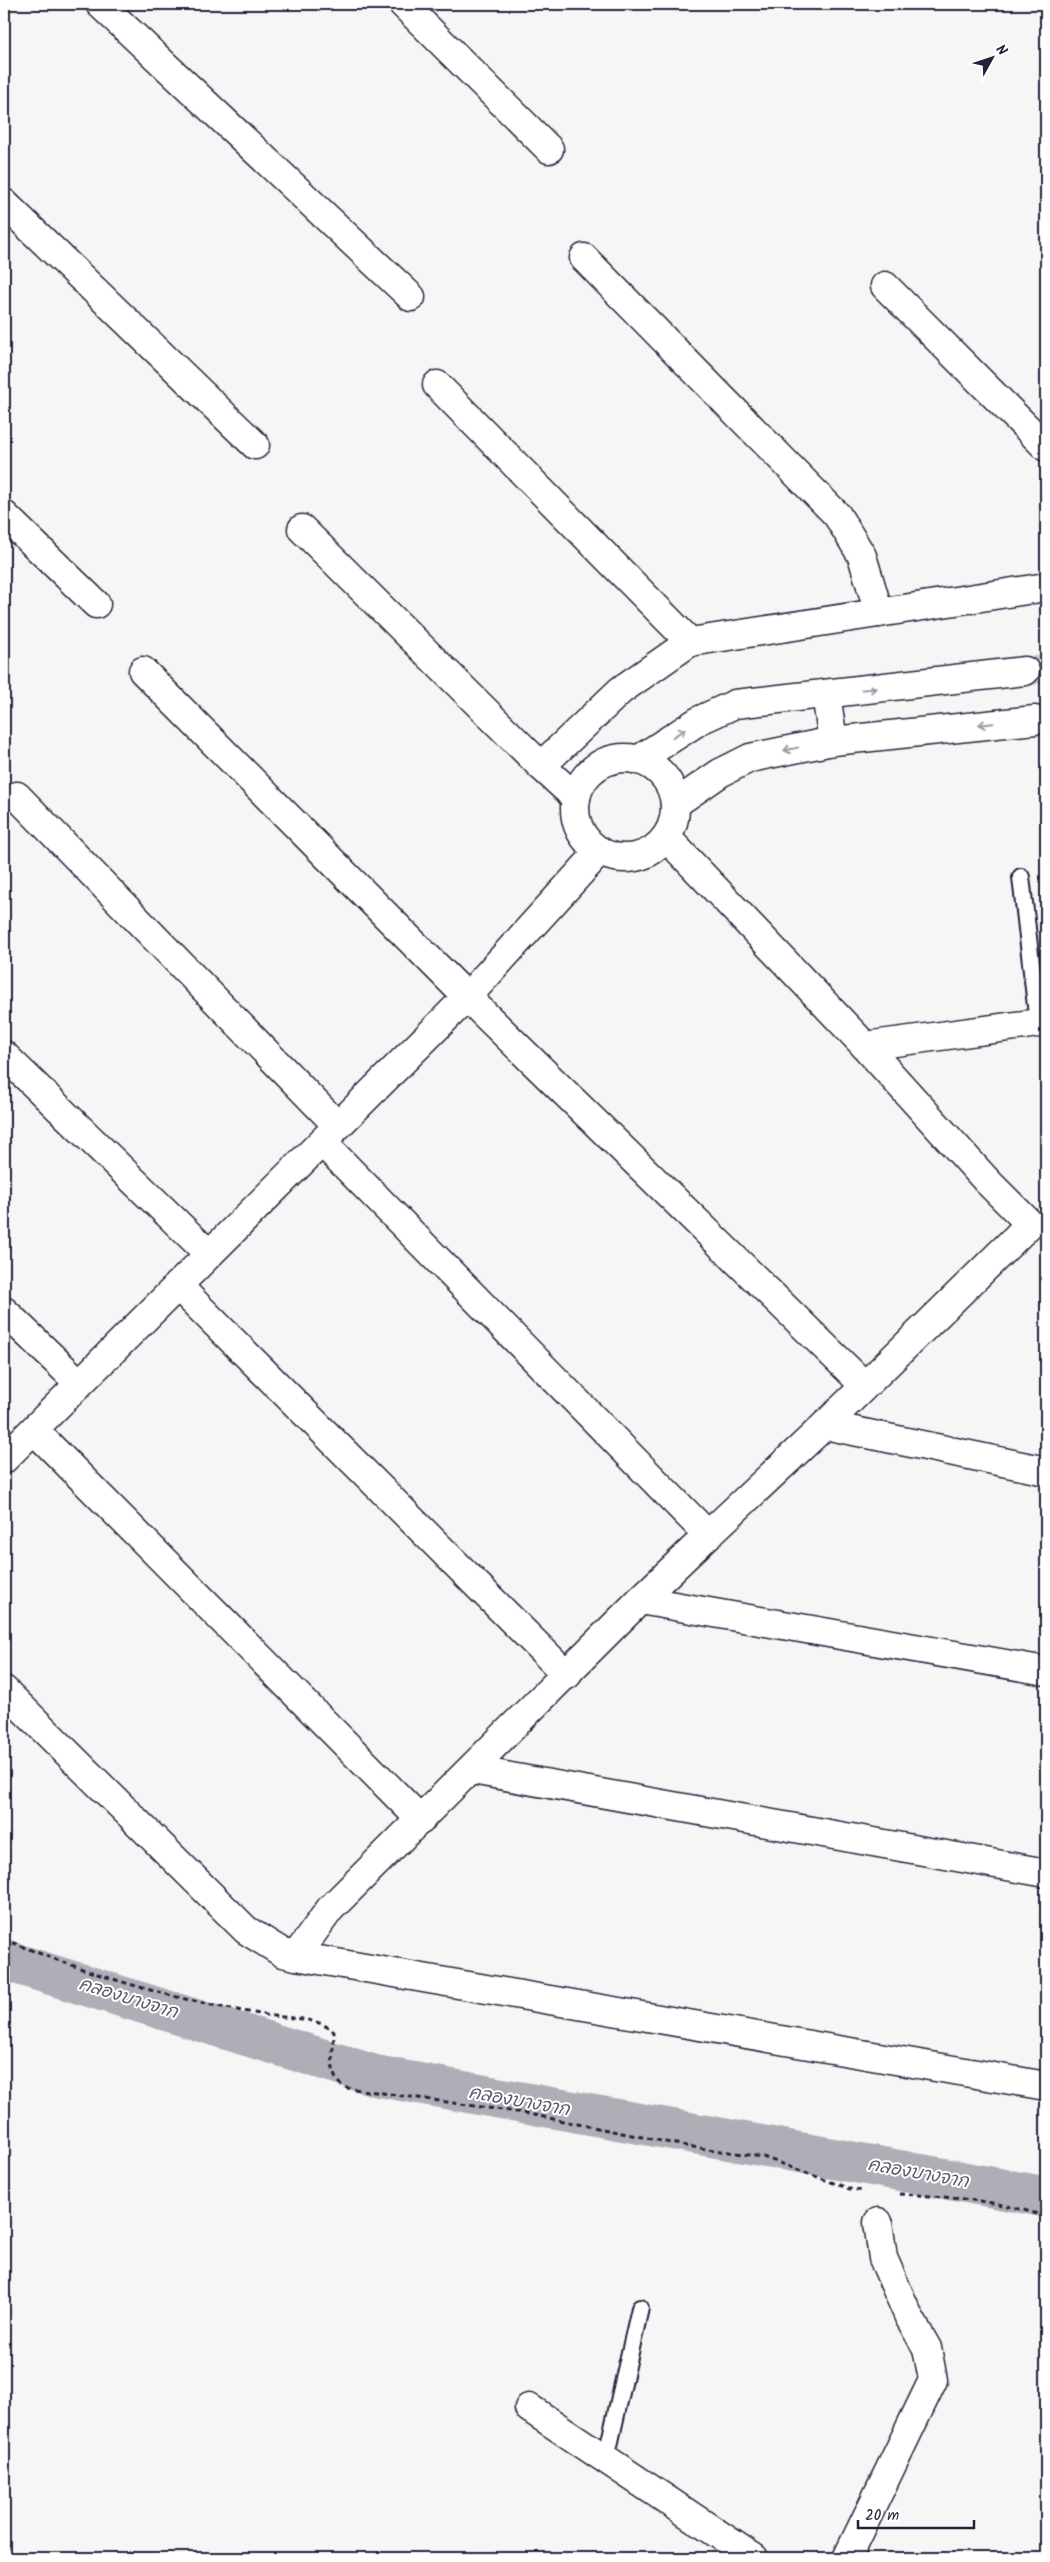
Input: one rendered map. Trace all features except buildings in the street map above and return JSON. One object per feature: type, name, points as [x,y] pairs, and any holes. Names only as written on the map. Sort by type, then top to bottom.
[{"type":"street","points":[[100,4],[411,297]]},
{"type":"street","points":[[403,4],[550,149]]},
{"type":"street","points":[[4,203],[255,445]]},
{"type":"street","points":[[584,258],[837,515],[862,556],[879,613]]},
{"type":"street","points":[[885,286],[1046,447]]},
{"type":"street","points":[[437,385],[690,642]]},
{"type":"street","points":[[4,515],[96,604]]},
{"type":"street","points":[[302,530],[541,766],[576,798]]},
{"type":"street","points":[[541,766],[621,690],[690,642],[1046,587]]},
{"type":"street","points":[[143,671],[467,997],[864,1385]]},
{"type":"street","points":[[638,760],[700,720],[735,704],[1025,671]]},
{"type":"street","points":[[826,694],[833,741]]},
{"type":"street","points":[[675,804],[720,773],[750,758],[833,741],[1035,720]]},
{"type":"street","points":[[618,759],[638,760],[652,766],[664,776],[672,789],[675,804],[674,821],[666,837],[650,852],[629,858],[614,857],[600,851],[588,842],[580,829],[576,814],[576,798],[584,779],[599,766],[618,759]]},
{"type":"street","points":[[16,796],[329,1133],[708,1535]]},
{"type":"street","points":[[296,1956],[330,1910],[640,1600],[826,1425],[864,1385],[1038,1225],[987,1181],[865,1046],[666,837]]},
{"type":"street","points":[[4,1459],[467,997],[600,851]]},
{"type":"street","points":[[865,1046],[1042,1022]]},
{"type":"street","points":[[4,1055],[209,1254]]},
{"type":"street","points":[[177,1286],[567,1675]]},
{"type":"street","points":[[4,1311],[79,1383]]},
{"type":"street","points":[[826,1425],[1046,1471]]},
{"type":"street","points":[[34,1430],[421,1820]]},
{"type":"street","points":[[640,1600],[1046,1671]]},
{"type":"street","points":[[4,1690],[246,1930],[283,1953],[1046,2086]]},
{"type":"street","points":[[472,1770],[1046,1873]]},
{"type":"street","points":[[847,2558],[933,2380],[927,2348],[909,2317],[883,2258],[878,2222]]},
{"type":"street","points":[[529,2408],[754,2558]]},
{"type":"lane","points":[[1021,877],[1042,1022]]},
{"type":"lane","points":[[606,2459],[640,2308]]},
{"type":"path","points":[[4,1939],[110,1978],[196,2001],[265,2015],[321,2022],[334,2032],[333,2077],[338,2084],[347,2088],[524,2113],[686,2146],[763,2158],[850,2189],[866,2191]]},
{"type":"path","points":[[890,2194],[953,2197],[1020,2208],[1046,2217]]},
{"type":"waterway","name":"คลองบางจาก","points":[[4,1960],[377,2076],[1046,2197]]},
{"type":"tunnel","points":[[1025,671],[1046,669]]}]
